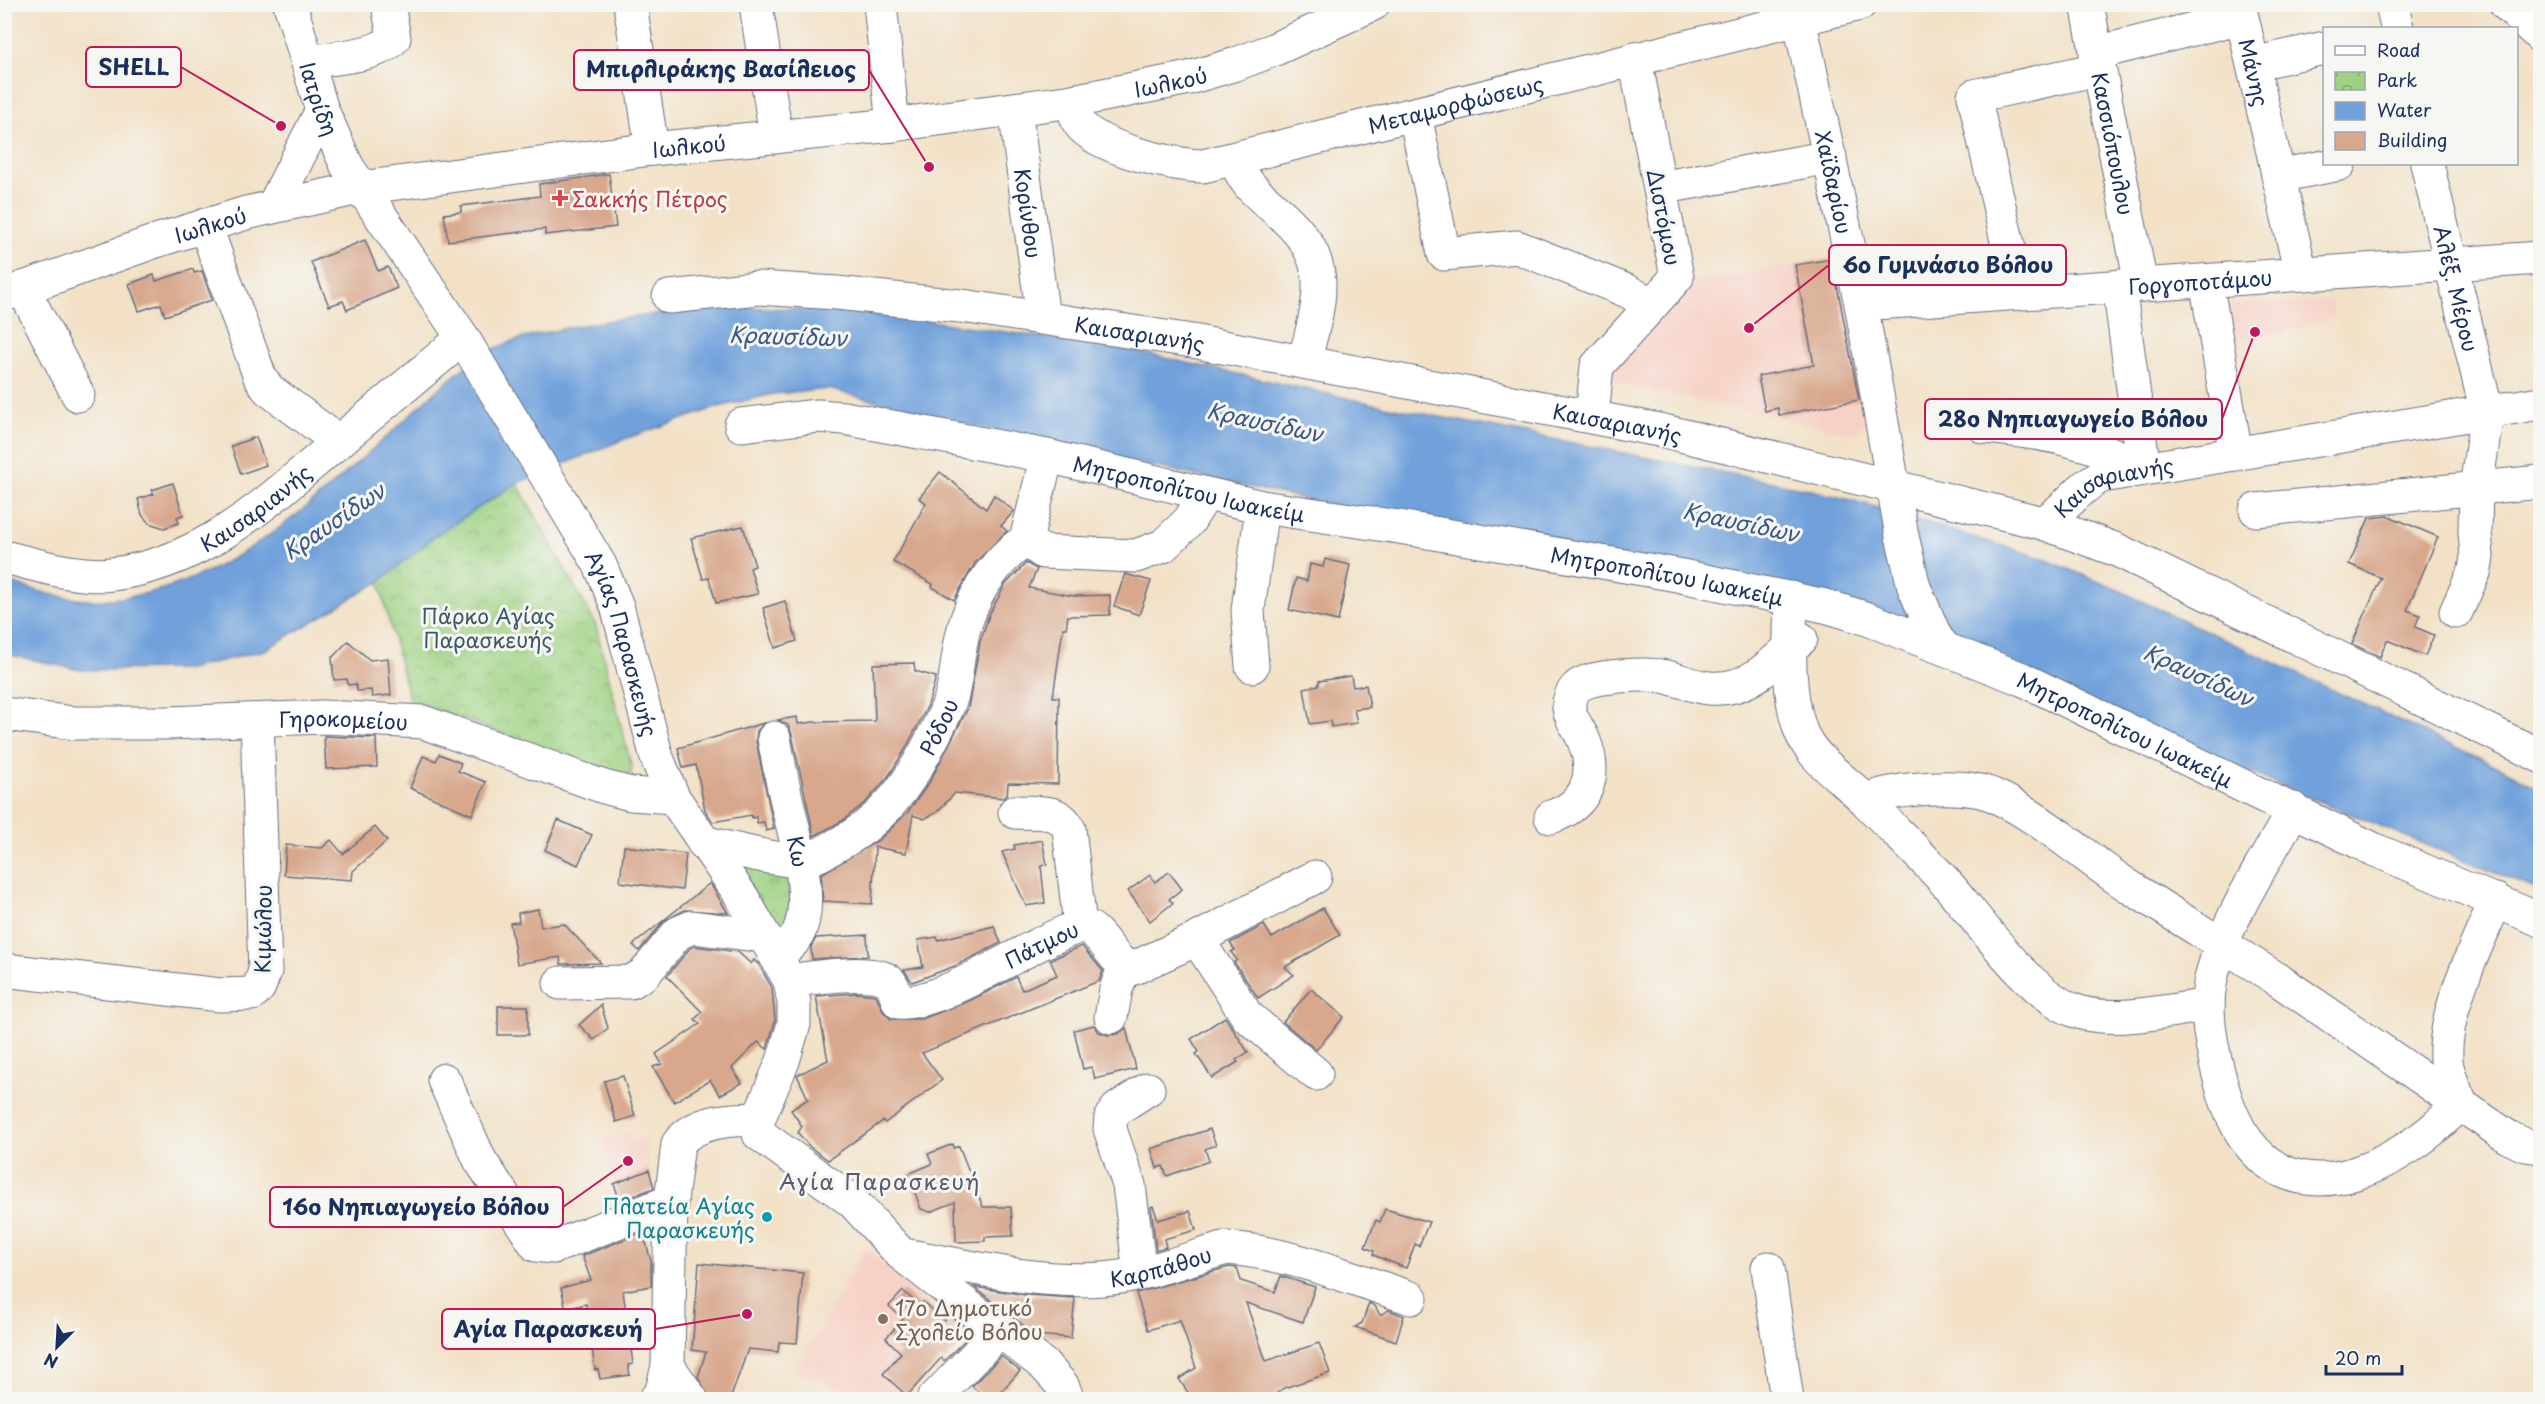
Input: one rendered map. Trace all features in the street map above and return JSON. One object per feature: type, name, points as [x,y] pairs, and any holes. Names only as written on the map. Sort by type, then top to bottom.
[{"type":"street","name":"Ιατρίδη","points":[[290,4],[322,110],[334,140],[360,188]]},
{"type":"street","points":[[308,62],[378,50],[389,44],[394,38],[388,4]]},
{"type":"street","points":[[630,4],[652,149]]},
{"type":"street","points":[[756,4],[776,137]]},
{"type":"street","points":[[880,4],[893,125]]},
{"type":"street","name":"Ιωλκού","points":[[14,292],[205,225],[274,205],[360,188],[652,149],[893,125],[1015,109],[1189,78],[1236,64],[1308,35],[1374,4]]},
{"type":"street","name":"Μεταμορφώσεως","points":[[1073,100],[1078,120],[1083,127],[1125,150],[1189,166],[1236,160],[1635,60],[1798,12],[1860,4]]},
{"type":"street","name":"Κασσιόπουλου","points":[[2087,4],[2130,286],[2144,469]]},
{"type":"street","points":[[2392,4],[2397,27]]},
{"type":"street","points":[[2506,4],[2541,36]]},
{"type":"street","name":"Χαϊδαρίου","points":[[1798,12],[1861,304],[1914,587],[1939,642]]},
{"type":"street","name":"Μάνης","points":[[2097,61],[2242,17],[2301,274]]},
{"type":"street","points":[[2253,64],[2323,48]]},
{"type":"street","name":"Διστόμου","points":[[1592,417],[1597,366],[1677,277],[1635,60]]},
{"type":"street","points":[[2019,293],[1974,96],[2097,61]]},
{"type":"street","name":"Κορίνθου","points":[[1015,109],[1043,318]]},
{"type":"street","points":[[274,205],[322,110]]},
{"type":"street","points":[[1415,115],[1444,254],[1518,247],[1627,291],[1649,308]]},
{"type":"street","points":[[1660,188],[1830,157]]},
{"type":"street","points":[[1236,160],[1246,183],[1304,238],[1317,265],[1320,296],[1304,362]]},
{"type":"street","points":[[2278,176],[2333,165]]},
{"type":"street","name":"Αλέξ. Μέρου","points":[[2427,165],[2487,413]]},
{"type":"street","name":"Αγίας Παρασκευής","points":[[360,188],[467,345],[600,565],[611,590],[657,758],[672,797],[742,897],[777,957],[794,1010],[792,1033],[758,1120]]},
{"type":"street","points":[[205,225],[260,377],[268,389],[339,442]]},
{"type":"street","name":"Γοργοποτάμου","points":[[1861,304],[2541,258]]},
{"type":"street","points":[[2206,281],[2236,454]]},
{"type":"street","name":"Καισαριανής","points":[[669,297],[728,290],[810,291],[914,300],[1043,318],[1304,362],[1664,431],[1895,492],[2043,523],[2055,516],[2090,481],[2102,476],[2541,403]]},
{"type":"street","points":[[14,292],[78,395]]},
{"type":"street","name":"Καισαριανής","points":[[4,557],[92,575],[114,574],[164,561],[213,539],[249,516],[339,442],[467,345]]},
{"type":"street","points":[[2456,612],[2475,570],[2477,557],[2476,488],[2487,413]]},
{"type":"street","name":"Μητροπολίτου Ιωακείμ","points":[[741,425],[808,417],[844,418],[1047,456],[1262,507],[1534,549],[1825,606],[1939,642],[2022,679],[2373,849],[2541,920]]},
{"type":"street","points":[[1984,427],[2040,432],[2120,456],[2144,469]]},
{"type":"street","points":[[1047,456],[1026,540],[1043,552],[1136,556],[1163,546],[1189,522],[1205,495]]},
{"type":"street","points":[[2256,510],[2541,482]]},
{"type":"street","points":[[1252,666],[1248,610],[1262,507]]},
{"type":"street","points":[[2043,523],[2117,550],[2541,756]]},
{"type":"street","name":"Ρόδου","points":[[801,860],[821,854],[860,832],[877,819],[903,790],[916,771],[952,695],[966,619],[973,604],[984,583],[1011,550],[1026,540]]},
{"type":"street","points":[[1791,598],[1791,675],[1800,729],[1817,757],[1866,800],[1947,884],[2032,981],[2060,1005],[2075,1012],[2120,1016],[2208,1005]]},
{"type":"street","points":[[1551,817],[1568,812],[1580,802],[1590,772],[1586,747],[1569,708],[1572,692],[1579,684],[1628,676],[1665,677],[1689,685],[1719,689],[1756,676],[1804,636],[1825,606]]},
{"type":"street","name":"Γηροκομείου","points":[[4,714],[74,723],[323,717],[423,722],[604,787],[631,794],[672,797]]},
{"type":"street","name":"Κιμώλου","points":[[4,970],[220,996],[252,994],[263,979],[266,951],[257,720]]},
{"type":"street","name":"Κω","points":[[774,738],[801,860],[804,894],[798,936],[777,957]]},
{"type":"street","points":[[1866,800],[1903,792],[1943,789],[1971,790],[1995,796],[2034,820],[2124,884],[2222,944],[2517,1142],[2541,1147]]},
{"type":"street","points":[[2294,809],[2222,944],[2210,985],[2208,1005],[2228,1109],[2243,1137],[2260,1159],[2286,1173],[2328,1179],[2370,1168],[2420,1140],[2461,1104]]},
{"type":"street","points":[[1015,812],[1053,814],[1064,818],[1069,829],[1080,926]]},
{"type":"street","points":[[703,842],[801,860]]},
{"type":"street","points":[[1111,1017],[1116,989],[1125,966],[1134,968],[1197,939],[1315,877]]},
{"type":"street","points":[[2461,1104],[2446,1062],[2447,1038],[2458,996],[2496,900]]},
{"type":"street","name":"Πάτμου","points":[[777,957],[844,974],[884,978],[891,982],[899,1002],[908,1003],[951,988],[1080,926],[1093,929],[1125,966]]},
{"type":"street","points":[[560,983],[631,982],[645,974],[678,933],[692,927],[777,957]]},
{"type":"street","points":[[1197,939],[1247,1016],[1316,1074]]},
{"type":"street","points":[[444,1080],[480,1160],[536,1245],[554,1246],[670,1201]]},
{"type":"street","points":[[1140,1274],[1129,1185],[1110,1130],[1111,1117],[1117,1109],[1148,1089]]},
{"type":"street","points":[[655,1400],[662,1391],[668,1366],[670,1201],[675,1153],[682,1138],[723,1121],[758,1120],[758,1130],[761,1136],[852,1201],[901,1254],[1054,1375],[1068,1400]]},
{"type":"street","name":"Καρπάθου","points":[[901,1254],[1005,1273],[1102,1279],[1140,1274],[1227,1248],[1240,1249],[1290,1258],[1411,1298]]},
{"type":"street","points":[[1768,1268],[1786,1400]]},
{"type":"street","points":[[933,1400],[1000,1330]]},
{"type":"street","points":[[668,1366],[692,1400]]},
{"type":"shaded area","points":[[1836,259],[1866,422],[1854,434],[1613,382],[1607,372],[1690,283]]},
{"type":"shaded area","points":[[2332,300],[2334,319],[2230,345],[2221,305]]},
{"type":"shaded area","points":[[632,1131],[633,1140],[646,1139],[649,1170],[658,1194],[622,1207],[602,1140]]},
{"type":"shaded area","name":"17ο Δημοτικό Σχολείο Βόλου","points":[[866,1247],[961,1336],[904,1399],[869,1399],[794,1371]]},
{"type":"green space","name":"Πάρκο Αγίας Παρασκευής","points":[[517,483],[595,623],[632,769],[630,774],[622,778],[409,699],[379,582],[436,535]]},
{"type":"green space","points":[[781,863],[791,900],[784,942],[739,867]]},
{"type":"water","name":"Κραυσίδων","points":[[734,307],[832,310],[902,317],[1124,349],[1369,403],[1807,489],[1862,503],[2042,558],[2116,589],[2509,772],[2540,789],[2540,891],[2279,785],[1943,636],[1035,441],[829,389],[773,394],[718,407],[627,438],[517,483],[436,535],[379,582],[265,650],[188,669],[80,670],[5,654],[4,581],[53,595],[102,600],[146,594],[186,581],[225,563],[296,515],[449,380],[494,349],[523,338],[605,321]]},
{"type":"building","points":[[609,174],[616,227],[545,235],[545,229],[448,241],[444,214],[461,212],[461,206],[540,196],[539,184]]},
{"type":"building","points":[[365,240],[378,271],[388,267],[397,288],[347,310],[343,301],[329,306],[311,262]]},
{"type":"building","points":[[1832,259],[1859,400],[1779,415],[1778,408],[1765,411],[1758,376],[1814,365],[1795,265]]},
{"type":"building","points":[[193,269],[194,273],[202,271],[212,300],[165,316],[161,304],[139,311],[129,284],[154,275],[156,281]]},
{"type":"building","points":[[256,437],[266,465],[241,474],[231,446]]},
{"type":"building","points":[[940,472],[986,509],[994,495],[1014,511],[1001,526],[1007,531],[975,563],[954,600],[932,587],[933,584],[893,562],[926,503],[919,498]]},
{"type":"building","points":[[173,483],[183,515],[177,517],[179,523],[164,528],[149,523],[142,515],[138,499],[154,494],[152,490]]},
{"type":"building","points":[[2389,516],[2438,537],[2407,610],[2420,615],[2415,627],[2434,635],[2425,656],[2387,640],[2380,657],[2352,644],[2381,578],[2349,564],[2369,518]]},
{"type":"building","points":[[743,526],[755,566],[750,568],[758,594],[716,603],[709,578],[703,579],[691,538]]},
{"type":"building","points":[[1325,559],[1350,565],[1338,621],[1289,610],[1296,578],[1307,581],[1310,564],[1323,567]]},
{"type":"building","points":[[1026,563],[1037,569],[1029,588],[1074,596],[1110,595],[1110,615],[1068,616],[1066,628],[1063,628],[1053,697],[1059,697],[1058,784],[1008,783],[1007,795],[1003,798],[955,793],[936,813],[924,819],[913,815],[906,853],[875,847],[872,904],[823,901],[821,874],[879,840],[907,813],[929,783],[968,708],[980,642],[989,615],[1005,585]]},
{"type":"building","points":[[1125,574],[1151,581],[1139,615],[1114,606]]},
{"type":"building","points":[[785,601],[797,641],[775,648],[763,608]]},
{"type":"building","points":[[348,641],[370,660],[388,658],[391,695],[372,697],[371,690],[357,691],[356,684],[348,685],[347,679],[334,680],[332,658]]},
{"type":"building","points":[[914,663],[915,671],[936,677],[928,705],[906,748],[888,777],[867,801],[842,821],[814,836],[792,735],[788,725],[778,720],[797,717],[798,724],[875,721],[873,664]]},
{"type":"building","points":[[1351,676],[1353,687],[1366,685],[1370,707],[1354,709],[1357,723],[1331,727],[1331,721],[1310,724],[1304,688],[1319,685],[1319,681]]},
{"type":"building","points":[[764,723],[757,731],[756,741],[774,829],[766,831],[764,822],[757,823],[756,817],[752,818],[751,815],[713,822],[705,810],[696,765],[683,768],[678,748]]},
{"type":"building","points":[[324,736],[376,738],[377,767],[326,769]]},
{"type":"building","points":[[439,754],[461,763],[458,771],[486,782],[472,815],[410,788],[423,756],[436,761]]},
{"type":"building","points":[[558,820],[592,835],[578,865],[545,850]]},
{"type":"building","points":[[375,827],[387,841],[353,871],[352,880],[284,875],[286,845],[322,848],[331,840],[343,854]]},
{"type":"building","points":[[1042,840],[1047,864],[1041,866],[1045,903],[1026,906],[1002,852],[1015,849],[1014,845]]},
{"type":"building","points":[[624,846],[686,854],[682,890],[620,882]]},
{"type":"building","points":[[1169,872],[1182,889],[1169,899],[1173,903],[1150,921],[1128,891],[1150,875],[1155,882]]},
{"type":"building","points":[[710,883],[728,913],[685,910],[664,921],[639,951],[633,945]]},
{"type":"building","points":[[1323,908],[1340,935],[1285,967],[1294,975],[1258,998],[1234,962],[1237,960],[1231,952],[1235,950],[1230,943],[1264,925],[1272,938]]},
{"type":"building","points":[[538,909],[541,927],[564,924],[601,963],[561,964],[560,957],[517,964],[510,923],[519,922],[518,913]]},
{"type":"building","points":[[994,926],[1001,943],[955,966],[912,982],[904,970],[923,967],[918,940],[937,937],[938,940]]},
{"type":"building","points":[[867,935],[868,956],[812,959],[811,947],[816,938]]},
{"type":"building","points":[[695,946],[738,952],[751,964],[754,960],[772,988],[775,1021],[767,1049],[758,1042],[732,1068],[742,1083],[720,1095],[710,1080],[674,1102],[653,1067],[662,1064],[656,1054],[700,1024],[695,1019],[702,1012],[667,976],[690,948]]},
{"type":"building","points":[[1082,946],[1103,971],[1099,981],[922,1053],[942,1080],[885,1123],[883,1121],[828,1160],[810,1147],[798,1133],[802,1126],[791,1110],[808,1099],[797,1075],[828,1060],[816,996],[857,993],[876,995],[883,1011],[891,1019],[922,1019],[971,1000],[1016,977],[1022,990],[1057,975],[1050,960]]},
{"type":"building","points":[[1311,989],[1344,1017],[1316,1050],[1283,1022]]},
{"type":"building","points":[[601,1005],[608,1028],[594,1040],[579,1025]]},
{"type":"building","points":[[498,1006],[528,1006],[528,1035],[498,1035]]},
{"type":"building","points":[[1225,1017],[1248,1052],[1236,1060],[1238,1062],[1212,1078],[1196,1054],[1199,1052],[1191,1039]]},
{"type":"building","points":[[1094,1025],[1099,1032],[1108,1035],[1118,1034],[1126,1028],[1136,1069],[1095,1079],[1092,1067],[1083,1069],[1074,1030]]},
{"type":"building","points":[[623,1076],[635,1116],[616,1122],[604,1081]]},
{"type":"building","points":[[1210,1129],[1216,1145],[1205,1149],[1209,1161],[1167,1176],[1163,1166],[1157,1168],[1151,1149]]},
{"type":"building","points":[[953,1144],[954,1148],[959,1146],[983,1207],[1011,1207],[1013,1236],[985,1237],[985,1241],[956,1242],[955,1202],[930,1212],[921,1209],[908,1174],[932,1164],[928,1154]]},
{"type":"building","points":[[649,1170],[654,1188],[620,1201],[614,1184]]},
{"type":"building","points":[[1153,1206],[1158,1220],[1190,1211],[1196,1230],[1164,1239],[1166,1247],[1156,1250],[1151,1207]]},
{"type":"building","points":[[1385,1209],[1429,1222],[1419,1246],[1415,1244],[1406,1268],[1373,1255],[1374,1251],[1365,1247],[1376,1220],[1380,1222]]},
{"type":"building","points":[[643,1232],[651,1261],[651,1286],[623,1291],[633,1364],[628,1365],[630,1375],[600,1379],[598,1369],[595,1370],[586,1304],[566,1309],[561,1288],[591,1280],[582,1256]]},
{"type":"building","points":[[699,1263],[803,1273],[797,1343],[779,1342],[778,1352],[748,1349],[730,1400],[711,1400],[698,1377],[706,1352],[692,1350]]},
{"type":"building","points":[[1229,1267],[1237,1268],[1241,1281],[1275,1292],[1281,1276],[1315,1287],[1303,1322],[1246,1303],[1266,1361],[1319,1343],[1330,1373],[1284,1388],[1268,1400],[1193,1400],[1179,1379],[1196,1368],[1180,1320],[1148,1330],[1136,1293]]},
{"type":"building","points":[[974,1287],[1026,1295],[1075,1298],[1071,1338],[1036,1335]]},
{"type":"building","points":[[903,1291],[920,1306],[923,1302],[945,1321],[947,1313],[972,1333],[944,1361],[941,1358],[907,1396],[883,1374],[901,1353],[886,1338],[903,1319],[889,1306]]},
{"type":"building","points":[[1369,1303],[1375,1306],[1380,1315],[1389,1310],[1404,1316],[1396,1341],[1355,1327],[1362,1323]]},
{"type":"building","points":[[1001,1356],[1020,1371],[993,1400],[987,1400],[972,1386]]},
{"type":"place","name":"SHELL","points":[[281,126]]},
{"type":"place","name":"Μπιρλιράκης Βασίλειος","points":[[929,167]]},
{"type":"place","name":"Σακκής Πέτρος","points":[[560,198]]},
{"type":"place","name":"6ο Γυμνάσιο Βόλου","points":[[1749,328]]},
{"type":"place","name":"28ο Νηπιαγωγείο Βόλου","points":[[2255,332]]},
{"type":"place","name":"16ο Νηπιαγωγείο Βόλου","points":[[628,1161]]},
{"type":"place","name":"Πλατεία Αγίας Παρασκευής","points":[[767,1217]]},
{"type":"place","name":"Αγία Παρασκευή","points":[[747,1314]]},
{"type":"place","name":"17ο Δημοτικό Σχολείο Βόλου","points":[[883,1319]]},
{"type":"district","name":"Αγία Παρασκευή","points":[[880,1180]]}]
